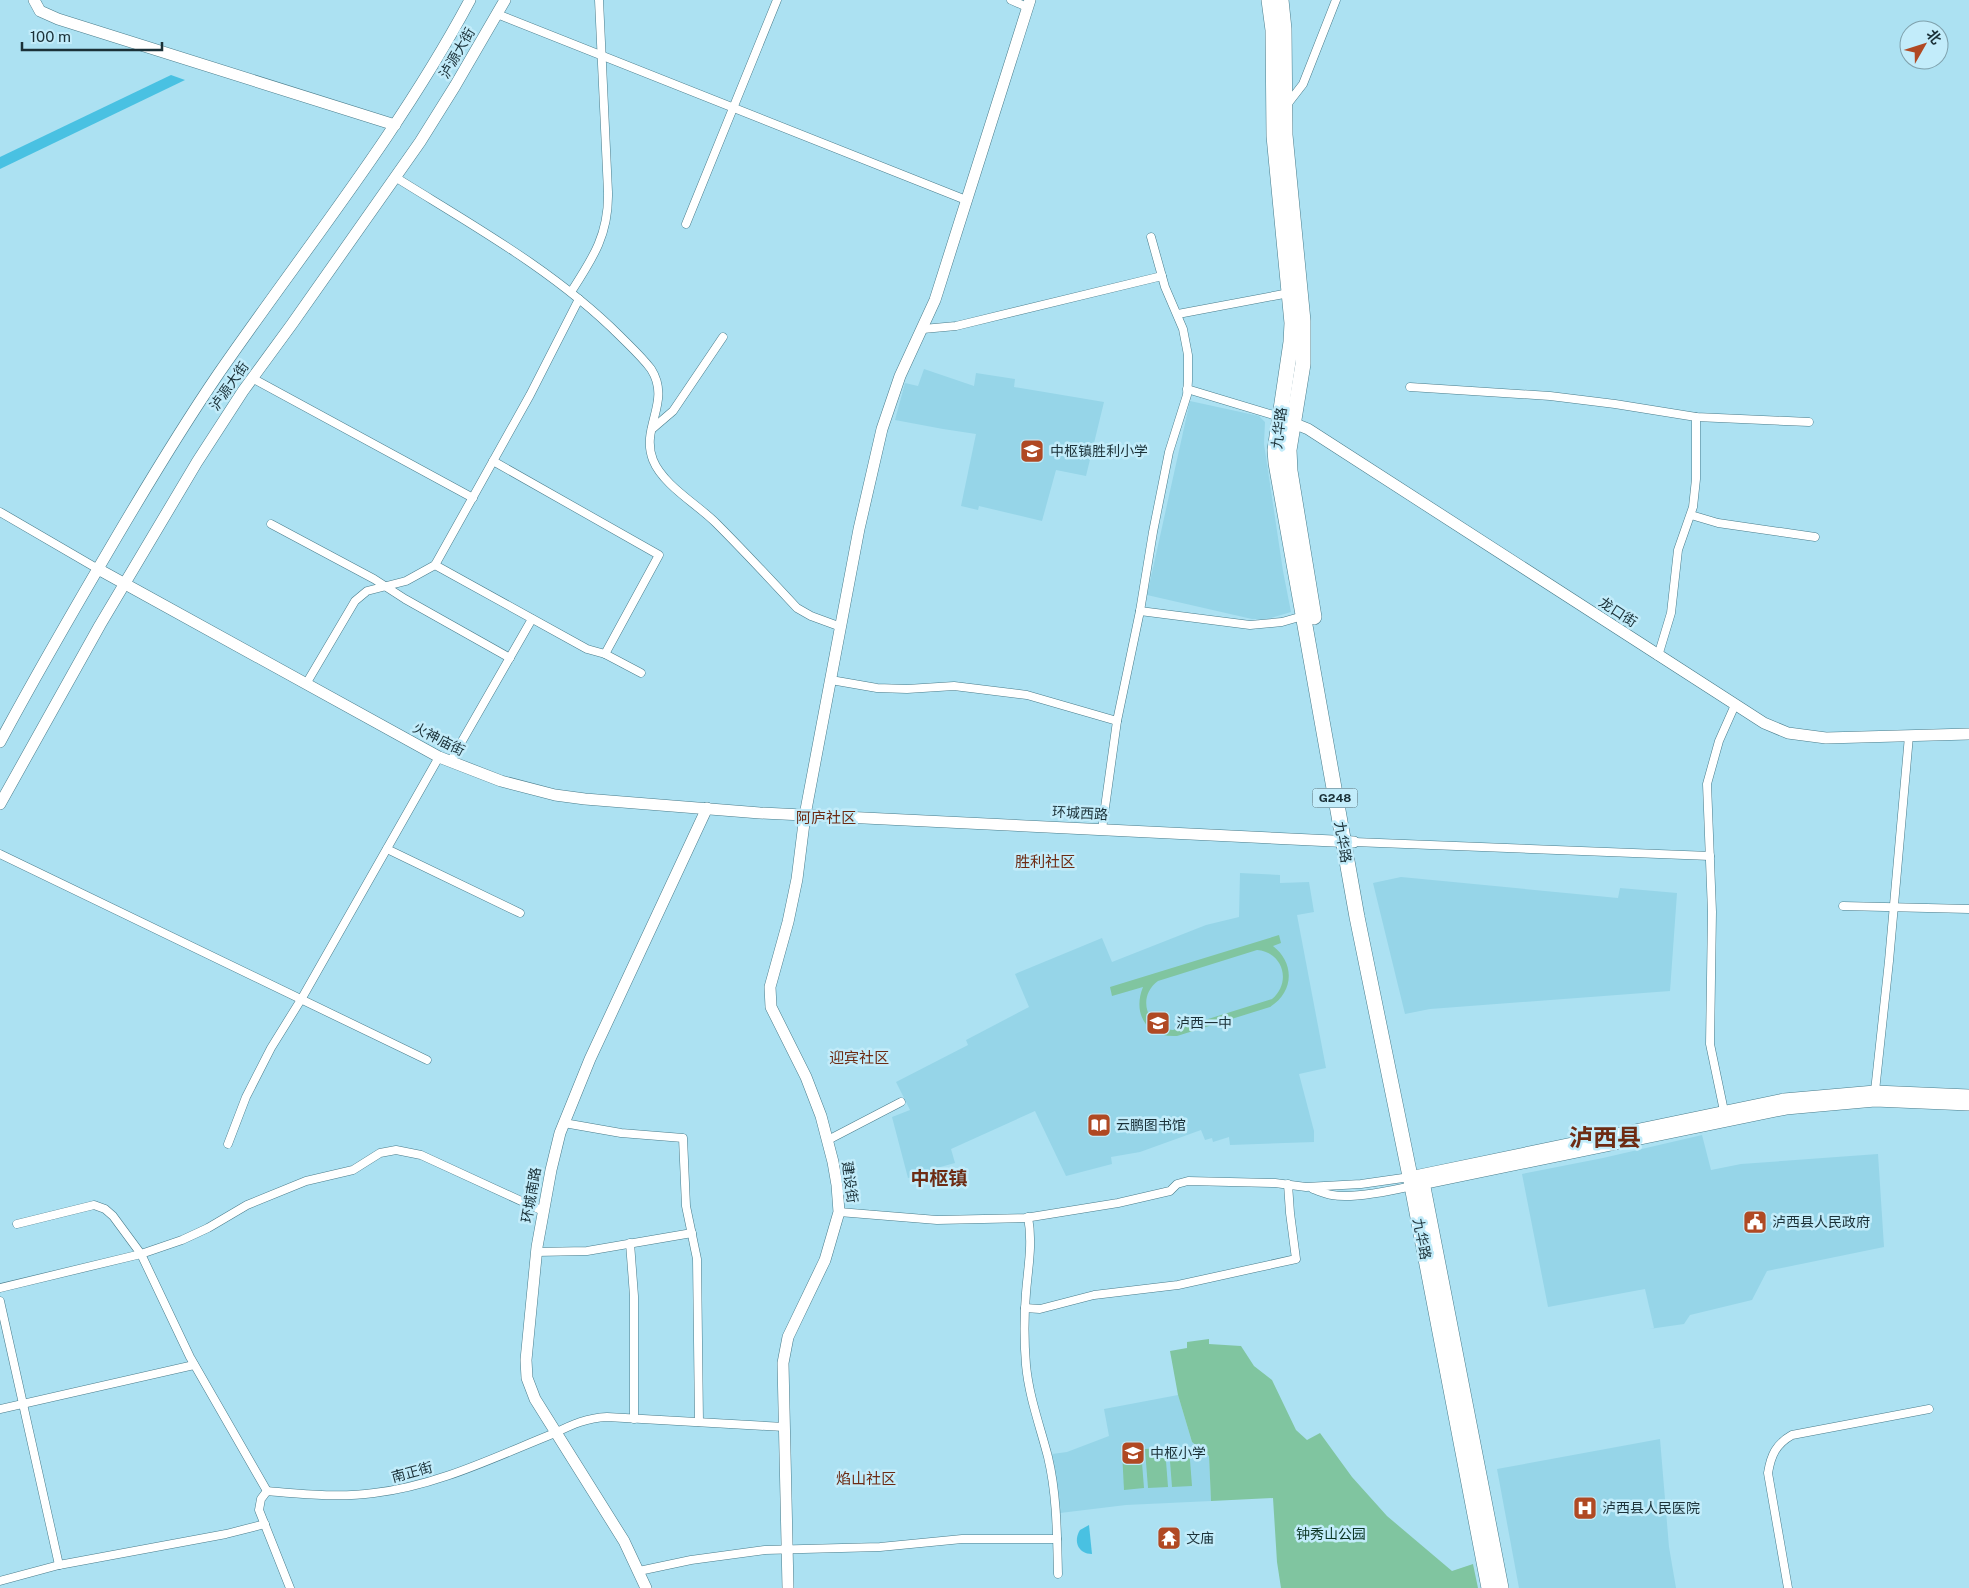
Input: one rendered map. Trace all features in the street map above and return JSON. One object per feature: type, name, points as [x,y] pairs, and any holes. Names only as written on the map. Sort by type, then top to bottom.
[{"type":"highway","name":"九华路","points":[[1269,0],[1273,30],[1274,136],[1292,322],[1291,342],[1275,450],[1303,616],[1349,842]]},
{"type":"highway","name":"九华路","points":[[1280,0],[1284,29],[1284,109],[1290,198],[1303,321],[1303,364],[1289,450],[1290,472],[1374,1002],[1416,1180],[1501,1588]]},
{"type":"highway","name":"九华路","points":[[1416,1180],[1489,1588]]},
{"type":"street","points":[[34,0],[40,11],[58,19],[395,125]]},
{"type":"street","name":"泸源大街","points":[[0,742],[98,569],[195,408],[395,125],[430,70],[470,0]]},
{"type":"street","name":"泸源大街","points":[[0,804],[124,583],[196,462],[252,378],[439,113],[505,0]]},
{"type":"street","points":[[571,292],[598,247],[607,216],[608,192],[599,0]]},
{"type":"street","points":[[686,224],[777,0]]},
{"type":"street","points":[[1010,0],[1028,4]]},
{"type":"street","points":[[1284,109],[1303,84],[1336,0]]},
{"type":"street","name":"建设街","points":[[788,1588],[782,1375],[785,1350],[793,1324],[825,1260],[839,1212],[837,1185],[828,1140],[806,1077],[771,1007],[769,996],[790,913],[805,815],[859,526],[882,428],[900,376],[935,300],[1028,4]]},
{"type":"street","points":[[497,14],[966,200]]},
{"type":"street","points":[[395,176],[493,238],[571,292],[611,327],[645,362],[659,387],[660,395],[650,439],[651,451],[661,475],[717,523],[798,608],[811,616],[841,626]]},
{"type":"street","points":[[1102,830],[1117,721],[1140,611],[1169,452],[1187,389],[1188,355],[1183,329],[1162,276],[1151,236]]},
{"type":"street","points":[[922,330],[956,326],[1162,276]]},
{"type":"street","points":[[1178,314],[1289,293]]},
{"type":"street","points":[[306,684],[355,601],[367,591],[414,577],[435,565],[579,299]]},
{"type":"street","points":[[652,429],[673,411],[723,337]]},
{"type":"street","points":[[252,378],[472,498]]},
{"type":"street","points":[[1410,387],[1550,396],[1696,417],[1809,422]]},
{"type":"street","points":[[1187,389],[1280,417]]},
{"type":"street","name":"龙口街","points":[[1280,417],[1308,430],[1764,723],[1801,736],[1826,738],[1969,734]]},
{"type":"street","points":[[1658,656],[1671,613],[1678,550],[1693,507],[1696,479],[1696,417]]},
{"type":"street","points":[[493,461],[660,555],[605,654]]},
{"type":"street","points":[[0,512],[98,569]]},
{"type":"street","points":[[1690,515],[1718,523],[1815,536]]},
{"type":"street","points":[[271,524],[385,586],[510,658]]},
{"type":"street","points":[[435,565],[587,649],[605,654],[641,673]]},
{"type":"street","name":"火神庙街","points":[[98,569],[445,759],[501,782],[555,795],[585,799],[805,815]]},
{"type":"street","points":[[1140,611],[1250,625],[1282,622],[1303,616]]},
{"type":"street","points":[[228,1144],[257,1074],[286,1023],[387,849],[510,658],[532,619]]},
{"type":"street","points":[[831,680],[877,688],[906,689],[954,686],[1027,694],[1117,721]]},
{"type":"street","points":[[1724,1111],[1710,1044],[1712,912],[1707,784],[1719,740],[1735,705]]},
{"type":"street","points":[[1875,1091],[1909,736]]},
{"type":"street","name":"环城南路","points":[[646,1588],[624,1541],[535,1400],[526,1369],[536,1252],[555,1151],[564,1123],[590,1059],[708,808]]},
{"type":"street","name":"环城西路","points":[[805,815],[1349,842]]},
{"type":"street","points":[[1349,842],[1710,856]]},
{"type":"street","points":[[387,849],[520,912]]},
{"type":"street","points":[[0,854],[302,998],[427,1060]]},
{"type":"street","points":[[1843,906],[1969,909]]},
{"type":"street","points":[[1416,1180],[1724,1111],[1799,1098],[1875,1091],[1969,1095]]},
{"type":"street","points":[[839,1212],[938,1220],[1050,1215],[1170,1191],[1177,1184],[1188,1181],[1288,1184],[1306,1187],[1416,1180],[1786,1109],[1875,1101],[1969,1105]]},
{"type":"street","points":[[828,1140],[901,1102]]},
{"type":"street","points":[[564,1123],[621,1133],[683,1138],[686,1206],[696,1259],[699,1422]]},
{"type":"street","points":[[0,1288],[141,1254],[197,1234],[242,1207],[321,1177],[354,1170],[376,1155],[388,1151],[404,1151],[421,1155],[543,1211]]},
{"type":"street","points":[[1025,1308],[1040,1309],[1094,1295],[1178,1285],[1296,1259],[1288,1184]]},
{"type":"street","points":[[17,1224],[94,1205],[99,1206],[113,1216],[141,1254],[194,1365],[267,1492],[260,1504],[259,1510],[290,1588]]},
{"type":"street","points":[[1028,1217],[1031,1241],[1025,1308],[1027,1370],[1032,1401],[1052,1477],[1056,1504],[1058,1574]]},
{"type":"street","points":[[536,1252],[587,1252],[692,1233]]},
{"type":"street","points":[[630,1243],[634,1296],[634,1419]]},
{"type":"street","points":[[0,1301],[58,1566]]},
{"type":"street","points":[[0,1409],[194,1365]]},
{"type":"street","points":[[1788,1588],[1768,1473],[1770,1458],[1778,1446],[1792,1436],[1929,1409]]},
{"type":"street","name":"南正街","points":[[267,1492],[325,1496],[391,1491],[434,1480],[555,1433],[575,1422],[590,1418],[784,1427]]},
{"type":"street","points":[[0,1581],[58,1566],[226,1534],[265,1524]]},
{"type":"street","points":[[639,1571],[665,1564],[718,1556],[787,1549],[887,1546],[962,1540],[1057,1539]]},
{"type":"shaded area","points":[[171,75],[185,80],[0,169],[0,157]]},
{"type":"shaded area","name":"中枢镇胜利小学","points":[[924,369],[974,386],[976,373],[1015,379],[1014,387],[1104,402],[1086,476],[1056,470],[1042,521],[979,506],[978,510],[961,506],[976,434],[895,420],[905,383],[918,386]]},
{"type":"shaded area","points":[[1190,401],[1259,416],[1265,422],[1264,444],[1291,612],[1267,619],[1252,619],[1147,595]]},
{"type":"shaded area","name":"泸西一中","points":[[1240,873],[1280,875],[1280,883],[1309,882],[1314,912],[1297,915],[1326,1068],[1299,1074],[1314,1131],[1314,1142],[1230,1145],[1229,1137],[1213,1142],[1212,1138],[1205,1140],[1201,1130],[1140,1152],[1111,1157],[1112,1164],[1066,1176],[1035,1111],[951,1149],[955,1163],[908,1178],[892,1117],[910,1110],[896,1082],[968,1045],[966,1040],[1029,1007],[1015,974],[1102,938],[1112,962],[1206,925],[1239,917]]},
{"type":"shaded area","points":[[1401,877],[1618,898],[1620,888],[1677,893],[1670,991],[1430,1009],[1405,1014],[1373,883]]},
{"type":"shaded area","name":"泸西县人民政府","points":[[1702,1135],[1711,1170],[1741,1164],[1878,1154],[1884,1247],[1767,1271],[1752,1300],[1690,1315],[1684,1324],[1649,1329],[1654,1328],[1645,1289],[1548,1307],[1522,1174],[1603,1158]]},
{"type":"shaded area","name":"中枢小学","points":[[1178,1395],[1192,1442],[1209,1456],[1211,1501],[1126,1505],[1060,1513],[1052,1454],[1067,1452],[1109,1436],[1104,1409]]},
{"type":"shaded area","name":"泸西县人民医院","points":[[1660,1439],[1669,1547],[1676,1588],[1519,1588],[1497,1469]]},
{"type":"shaded area","points":[[1089,1525],[1092,1554],[1083,1552],[1077,1542],[1080,1530]]},
{"type":"green space","points":[[1279,935],[1281,943],[1273,946],[1285,961],[1289,977],[1284,994],[1270,1007],[1177,1036],[1166,1036],[1157,1033],[1145,1022],[1139,1006],[1143,987],[1112,996],[1110,987]],"holes":[[[1257,950],[1273,956],[1282,969],[1282,984],[1272,999],[1173,1030],[1164,1028],[1151,1018],[1146,1003],[1147,995],[1158,981]]]},
{"type":"green space","name":"钟秀山公园","points":[[1209,1339],[1209,1344],[1241,1346],[1254,1366],[1272,1380],[1296,1430],[1307,1440],[1320,1433],[1352,1477],[1387,1516],[1452,1571],[1473,1564],[1478,1588],[1281,1588],[1277,1562],[1273,1498],[1211,1501],[1209,1456],[1192,1442],[1178,1395],[1170,1351],[1187,1348],[1187,1342]]},
{"type":"green space","points":[[1189,1447],[1192,1486],[1172,1487],[1169,1448]]},
{"type":"green space","points":[[1165,1448],[1168,1487],[1148,1488],[1145,1449]]},
{"type":"green space","points":[[1141,1450],[1144,1488],[1124,1490],[1122,1451]]},
{"type":"place","name":"中枢镇胜利小学","points":[[1032,451]]},
{"type":"place","name":"泸西一中","points":[[1158,1023]]},
{"type":"place","name":"云鹏图书馆","points":[[1099,1125]]},
{"type":"place","name":"泸西县人民政府","points":[[1755,1222]]},
{"type":"place","name":"中枢小学","points":[[1133,1453]]},
{"type":"place","name":"泸西县人民医院","points":[[1585,1508]]},
{"type":"place","name":"文庙","points":[[1169,1538]]},
{"type":"district","name":"阿庐社区","points":[[826,818]]},
{"type":"district","name":"胜利社区","points":[[1045,862]]},
{"type":"district","name":"迎宾社区","points":[[859,1058]]},
{"type":"district","name":"泸西县","points":[[1605,1138]]},
{"type":"district","name":"中枢镇","points":[[939,1178]]},
{"type":"district","name":"焰山社区","points":[[866,1479]]}]
